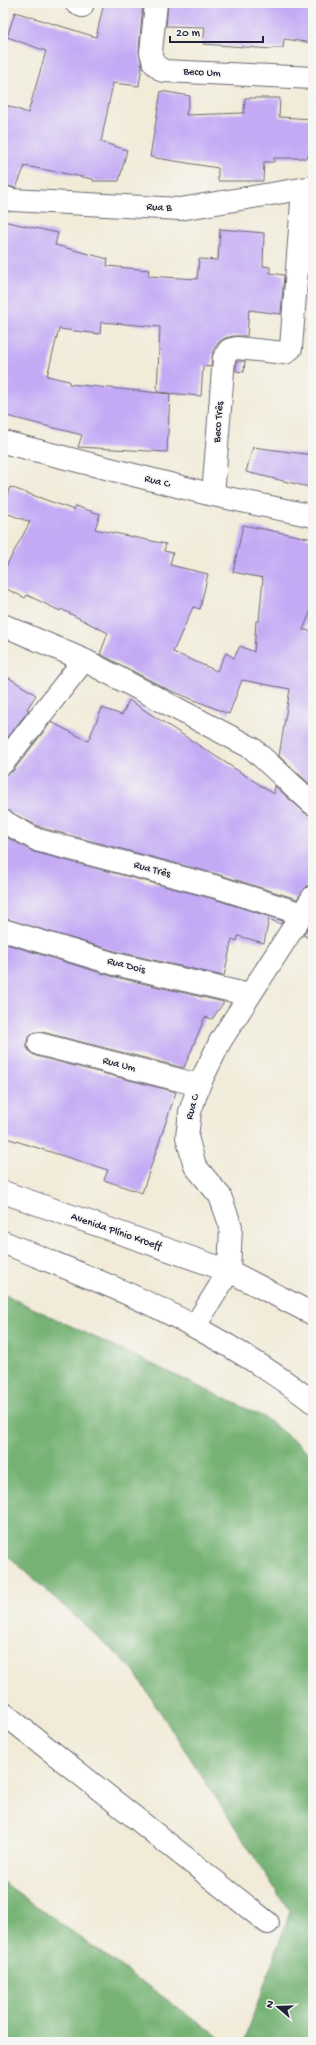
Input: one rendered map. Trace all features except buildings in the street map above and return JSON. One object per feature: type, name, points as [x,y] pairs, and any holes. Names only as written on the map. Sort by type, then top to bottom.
[{"type":"street","name":"Beco Um","points":[[156,3],[151,52],[154,63],[163,71],[313,78]]},
{"type":"street","name":"Rua B","points":[[3,197],[12,200],[180,209],[308,188]]},
{"type":"street","name":"Beco Três","points":[[214,495],[224,358],[229,350],[237,348],[285,353],[290,348],[308,188]]},
{"type":"street","name":"Rua C","points":[[3,442],[214,495],[313,516]]},
{"type":"street","points":[[3,625],[84,660],[252,748],[313,804]]},
{"type":"street","points":[[3,763],[84,660]]},
{"type":"street","name":"Rua Três","points":[[3,821],[37,840],[217,887],[308,905]]},
{"type":"street","name":"Rua C","points":[[195,1326],[229,1271],[231,1228],[220,1196],[196,1166],[187,1137],[190,1112],[200,1085],[221,1040],[308,905]]},
{"type":"street","name":"Rua Dois","points":[[3,930],[115,964],[250,995]]},
{"type":"street","name":"Rua Um","points":[[39,1044],[200,1085]]},
{"type":"street","name":"Avenida Plínio Kroeff","points":[[3,1192],[229,1271],[313,1314]]},
{"type":"street","points":[[3,1242],[112,1287],[195,1326],[283,1380],[313,1402]]},
{"type":"street","points":[[3,1713],[268,1923]]},
{"type":"green space","points":[[3,1294],[264,1417],[313,1456],[313,2042],[244,2042],[290,1912],[131,1667],[3,1551]]},
{"type":"green space","points":[[3,1882],[226,2042],[3,2042]]}]
